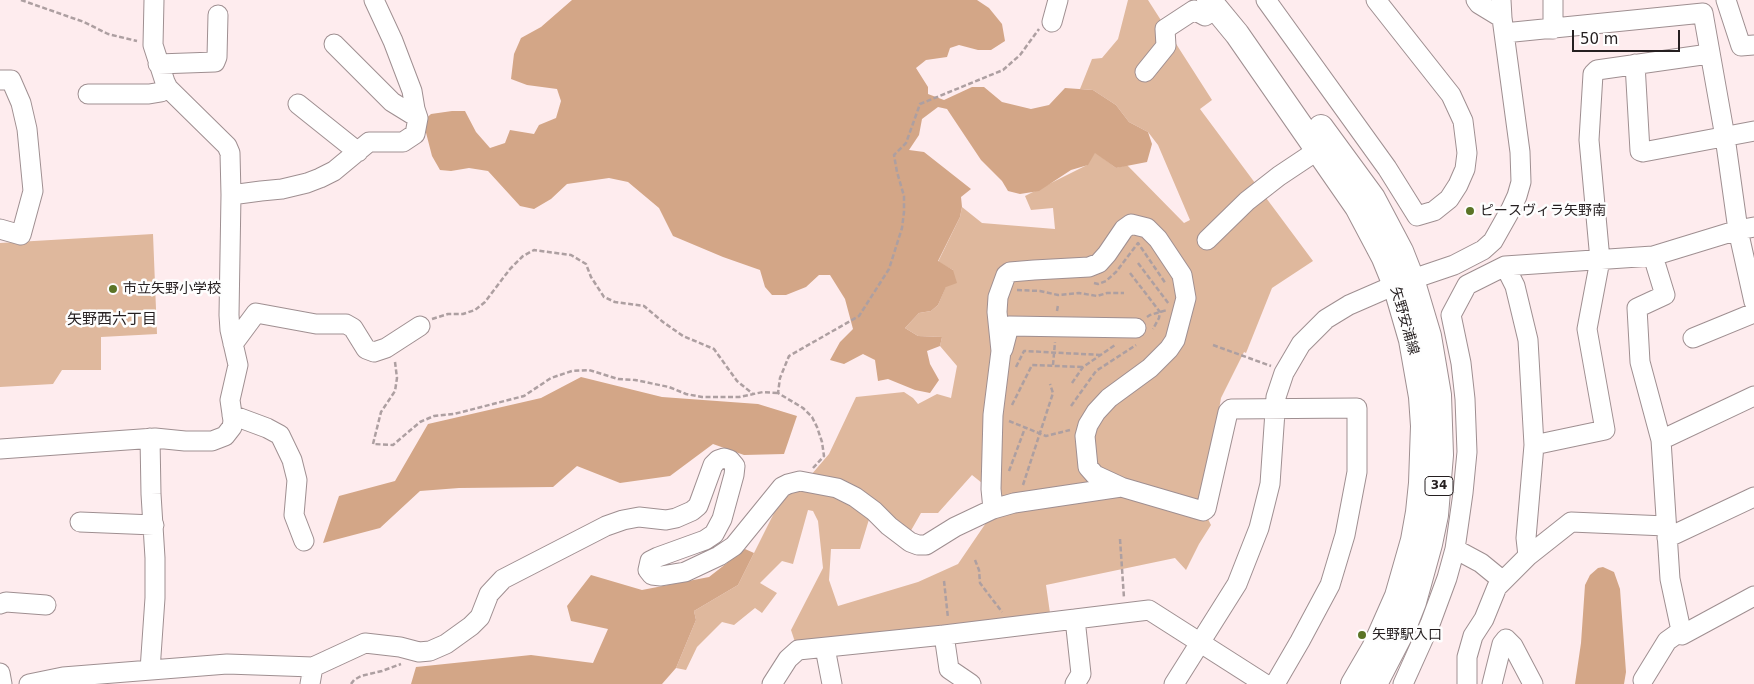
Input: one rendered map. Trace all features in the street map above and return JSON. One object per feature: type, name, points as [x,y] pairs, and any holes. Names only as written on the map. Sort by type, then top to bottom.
[{"type":"main road","name":"矢野安浦線","points":[[1218,3],[1237,34],[1357,207],[1376,241],[1403,282],[1429,336],[1435,366],[1441,425],[1440,485],[1430,544],[1417,592],[1398,639],[1375,684]]},
{"type":"main road","name":"矢野安浦線","points":[[1218,3],[1373,198],[1401,251],[1403,282],[1420,388],[1423,426],[1421,484],[1412,540],[1397,596],[1374,648],[1353,684]]},
{"type":"street","points":[[0,449],[150,438],[200,442],[220,439],[232,427],[230,400],[238,366],[230,330],[229,315],[230,153],[227,146],[168,88],[158,64],[153,45],[154,0]]},
{"type":"street","points":[[231,196],[261,190],[282,190],[320,178],[334,171],[370,142],[403,142],[415,134],[418,118],[412,91],[393,41],[374,0]]},
{"type":"street","points":[[1047,22],[1058,0]]},
{"type":"street","points":[[1266,0],[1387,168],[1417,216],[1434,211],[1449,198],[1466,169],[1467,153],[1463,121],[1451,94],[1376,0]]},
{"type":"street","points":[[1476,0],[1479,4],[1502,17],[1553,29],[1702,13],[1725,137],[1746,229],[1754,302]]},
{"type":"street","points":[[1553,0],[1553,29]]},
{"type":"street","points":[[1726,0],[1741,46],[1754,45]]},
{"type":"street","points":[[1145,72],[1166,46],[1165,29],[1194,10],[1205,16],[1218,3]]},
{"type":"street","points":[[158,64],[215,62],[217,57],[218,15]]},
{"type":"street","points":[[1174,684],[1237,584],[1259,528],[1270,484],[1276,397],[1284,373],[1301,344],[1326,319],[1337,312],[1403,282],[1454,265],[1483,250],[1493,241],[1501,229],[1518,196],[1521,182],[1520,152],[1502,17]]},
{"type":"street","points":[[334,44],[392,102],[418,118]]},
{"type":"street","points":[[1534,445],[1605,430],[1587,329],[1600,260],[1589,140],[1593,74],[1597,70],[1709,54]]},
{"type":"street","points":[[1635,64],[1640,151],[1643,152],[1754,131]]},
{"type":"street","points":[[0,80],[11,80],[21,103],[33,191],[21,235],[0,229]]},
{"type":"street","points":[[88,94],[149,94],[161,92],[168,88]]},
{"type":"street","points":[[298,104],[358,152]]},
{"type":"street","points":[[1207,240],[1247,201],[1279,176],[1318,150]]},
{"type":"street","points":[[993,509],[991,489],[999,417],[1001,352],[997,312],[998,297],[1006,275],[1010,272],[1089,268],[1099,263],[1124,229],[1131,224],[1147,228],[1158,239],[1182,275],[1186,298],[1175,340],[1161,358],[1150,368],[1109,398],[1096,412],[1088,425],[1085,436],[1088,467],[1095,475],[1121,487],[1203,511],[1206,509],[1228,412],[1231,409],[1356,408],[1357,472],[1345,535],[1330,585],[1275,684]]},
{"type":"street","points":[[1403,684],[1430,624],[1447,578],[1455,549],[1464,493],[1467,452],[1461,363],[1451,315],[1467,285],[1505,266],[1653,256],[1746,229]]},
{"type":"street","points":[[1653,256],[1665,295],[1637,308],[1640,362],[1662,440],[1670,579],[1682,635],[1754,596]]},
{"type":"street","points":[[1505,266],[1515,286],[1528,340],[1534,445],[1526,538],[1528,556]]},
{"type":"street","points":[[233,344],[256,314],[316,324],[346,324],[353,328],[366,349],[374,352],[389,346],[420,326]]},
{"type":"street","points":[[1693,338],[1754,314]]},
{"type":"street","points":[[1001,352],[1008,326],[1136,328]]},
{"type":"street","points":[[1662,440],[1754,396]]},
{"type":"street","points":[[232,415],[280,435],[292,460],[296,480],[294,514],[304,541]]},
{"type":"street","points":[[150,438],[155,598],[150,670]]},
{"type":"street","points":[[29,684],[50,679],[228,664],[312,675],[365,643],[400,646],[418,652],[430,651],[438,648],[471,626],[480,617],[490,594],[503,579],[606,526],[622,520],[640,518],[666,520],[692,511],[698,506],[713,465],[718,460],[724,458],[730,460],[734,466],[734,475],[719,526],[714,534],[705,540],[650,561],[648,570],[652,575],[661,576],[686,572],[719,556],[734,546],[782,487],[800,481],[836,488],[855,497],[910,542],[918,545],[926,545],[955,527],[993,509],[1014,503],[1121,487]]},
{"type":"street","points":[[1466,684],[1467,657],[1473,636],[1484,619],[1497,587],[1528,556],[1571,522],[1667,532],[1754,496]]},
{"type":"street","points":[[80,522],[154,525]]},
{"type":"street","points":[[1455,549],[1481,563],[1503,581]]},
{"type":"street","points":[[0,604],[6,602],[46,605]]},
{"type":"street","points":[[772,684],[788,659],[798,650],[1149,610],[1265,684]]},
{"type":"street","points":[[1075,619],[1081,674],[1075,684]]},
{"type":"street","points":[[1479,684],[1480,647],[1484,619]]},
{"type":"street","points":[[1643,680],[1667,641],[1681,631]]},
{"type":"street","points":[[947,634],[949,670],[971,684]]},
{"type":"street","points":[[1492,684],[1502,644],[1506,639],[1513,646],[1533,684]]},
{"type":"street","points":[[825,648],[832,684]]},
{"type":"street","points":[[0,673],[2,684]]},
{"type":"path","points":[[21,0],[84,22],[108,34],[153,45]]},
{"type":"path","points":[[778,393],[780,378],[789,356],[858,316],[889,269],[902,228],[904,212],[904,196],[894,155],[906,142],[920,104],[1003,70],[1020,55],[1047,22]]},
{"type":"path","points":[[1091,283],[1106,282],[1138,244],[1166,284]]},
{"type":"path","points":[[420,326],[441,316],[462,314],[475,310],[485,302],[523,256],[534,250],[571,255],[586,264],[601,295],[615,302],[644,306],[683,336],[714,349],[736,381],[755,395]]},
{"type":"path","points":[[1000,290],[1040,291],[1058,295],[1079,293],[1097,296],[1107,293],[1124,293]]},
{"type":"path","points":[[1113,341],[1119,342]]},
{"type":"path","points":[[1213,345],[1275,367]]},
{"type":"path","points":[[389,346],[395,360],[397,378],[395,391],[381,412],[373,444],[393,445],[420,422],[434,416],[454,414],[524,396],[550,378],[572,371],[589,370],[618,379],[635,380],[669,387],[686,394],[702,397],[739,397],[763,392],[778,393],[803,408],[812,416],[822,442],[824,456],[800,481]]},
{"type":"path","points":[[1013,374],[1024,351],[1102,355]]},
{"type":"path","points":[[1083,366],[1032,365],[999,417],[1046,436],[1088,425]]},
{"type":"path","points":[[1022,487],[1054,393],[1050,384]]},
{"type":"path","points":[[1009,471],[1025,428]]},
{"type":"path","points":[[1120,539],[1125,612]]},
{"type":"path","points":[[975,560],[979,570],[980,583],[1000,611],[1028,625]]},
{"type":"path","points":[[944,581],[947,634]]},
{"type":"path","points":[[351,684],[361,676],[394,667],[418,652]]},
{"type":"shaded area","points":[[572,0],[977,0],[989,8],[1002,24],[1005,41],[991,50],[978,50],[959,45],[950,48],[947,57],[926,60],[916,68],[928,87],[928,94],[944,100],[972,87],[984,87],[1002,102],[1031,109],[1049,105],[1065,88],[1093,90],[1116,105],[1129,122],[1148,132],[1152,144],[1147,162],[1116,168],[1095,153],[1088,165],[1071,170],[1039,191],[1020,194],[1008,191],[1002,181],[981,160],[947,109],[938,107],[922,119],[919,135],[909,150],[924,152],[971,189],[961,197],[960,217],[938,261],[953,270],[957,283],[946,287],[938,305],[931,311],[919,313],[905,328],[918,336],[942,337],[940,346],[927,351],[930,364],[939,380],[930,393],[915,390],[888,379],[878,381],[875,360],[863,354],[844,364],[830,360],[840,342],[853,329],[845,299],[830,275],[819,275],[806,287],[786,295],[772,295],[765,287],[760,270],[673,236],[659,208],[628,182],[609,178],[567,184],[551,199],[534,209],[520,206],[488,171],[469,168],[451,171],[440,170],[432,156],[423,121],[431,114],[465,111],[476,132],[490,148],[505,143],[510,130],[534,134],[539,125],[556,118],[561,101],[557,89],[527,85],[511,79],[514,54],[521,38],[541,27]]},
{"type":"shaded area","points":[[1128,0],[1148,0],[1212,100],[1200,109],[1313,261],[1272,288],[1246,353],[1244,352],[1221,398],[1203,501],[1125,484],[984,505],[982,483],[972,475],[938,513],[921,513],[909,534],[811,475],[829,454],[856,397],[904,392],[918,404],[937,394],[951,398],[957,366],[940,346],[942,337],[918,336],[905,328],[919,313],[931,311],[938,305],[953,270],[938,262],[960,217],[962,207],[982,223],[1055,229],[1053,208],[1031,210],[1025,196],[1087,165],[1095,152],[1116,168],[1127,165],[1184,223],[1190,220],[1158,145],[1148,132],[1129,122],[1116,105],[1093,90],[1080,89],[1092,59],[1102,58],[1118,39]]},
{"type":"shaded area","points":[[153,234],[157,334],[101,337],[101,370],[62,370],[53,384],[0,387],[0,243]]},
{"type":"shaded area","points":[[581,377],[662,397],[758,404],[797,416],[784,454],[744,455],[713,444],[670,476],[620,483],[577,466],[553,487],[459,488],[420,491],[380,528],[323,543],[339,496],[395,481],[428,424],[541,398]]},
{"type":"shaded area","points":[[793,489],[847,498],[870,516],[860,549],[831,549],[829,580],[838,606],[918,582],[958,564],[990,517],[1030,506],[1126,493],[1208,519],[1211,525],[1186,570],[1175,558],[1046,585],[1050,613],[866,636],[795,642],[791,630],[823,568],[818,521],[813,511],[808,510],[793,564],[782,561],[760,583],[777,593],[762,613],[755,608],[734,625],[722,622],[697,647],[686,670],[676,668],[696,620],[694,611],[738,585],[780,501]]},
{"type":"shaded area","points":[[745,549],[754,553],[738,585],[694,611],[696,620],[676,668],[662,684],[411,684],[416,667],[531,655],[593,663],[608,629],[571,621],[567,606],[591,575],[642,590],[709,577]]},
{"type":"shaded area","points":[[1603,567],[1614,572],[1620,589],[1626,672],[1624,684],[1575,684],[1581,643],[1585,585],[1590,575],[1598,568]]},
{"type":"place","name":"ピースヴィラ矢野南","points":[[1470,211]]},
{"type":"place","name":"市立矢野小学校","points":[[113,289]]},
{"type":"place","name":"矢野駅入口","points":[[1362,635]]},
{"type":"district","name":"矢野西六丁目","points":[[112,320]]}]
